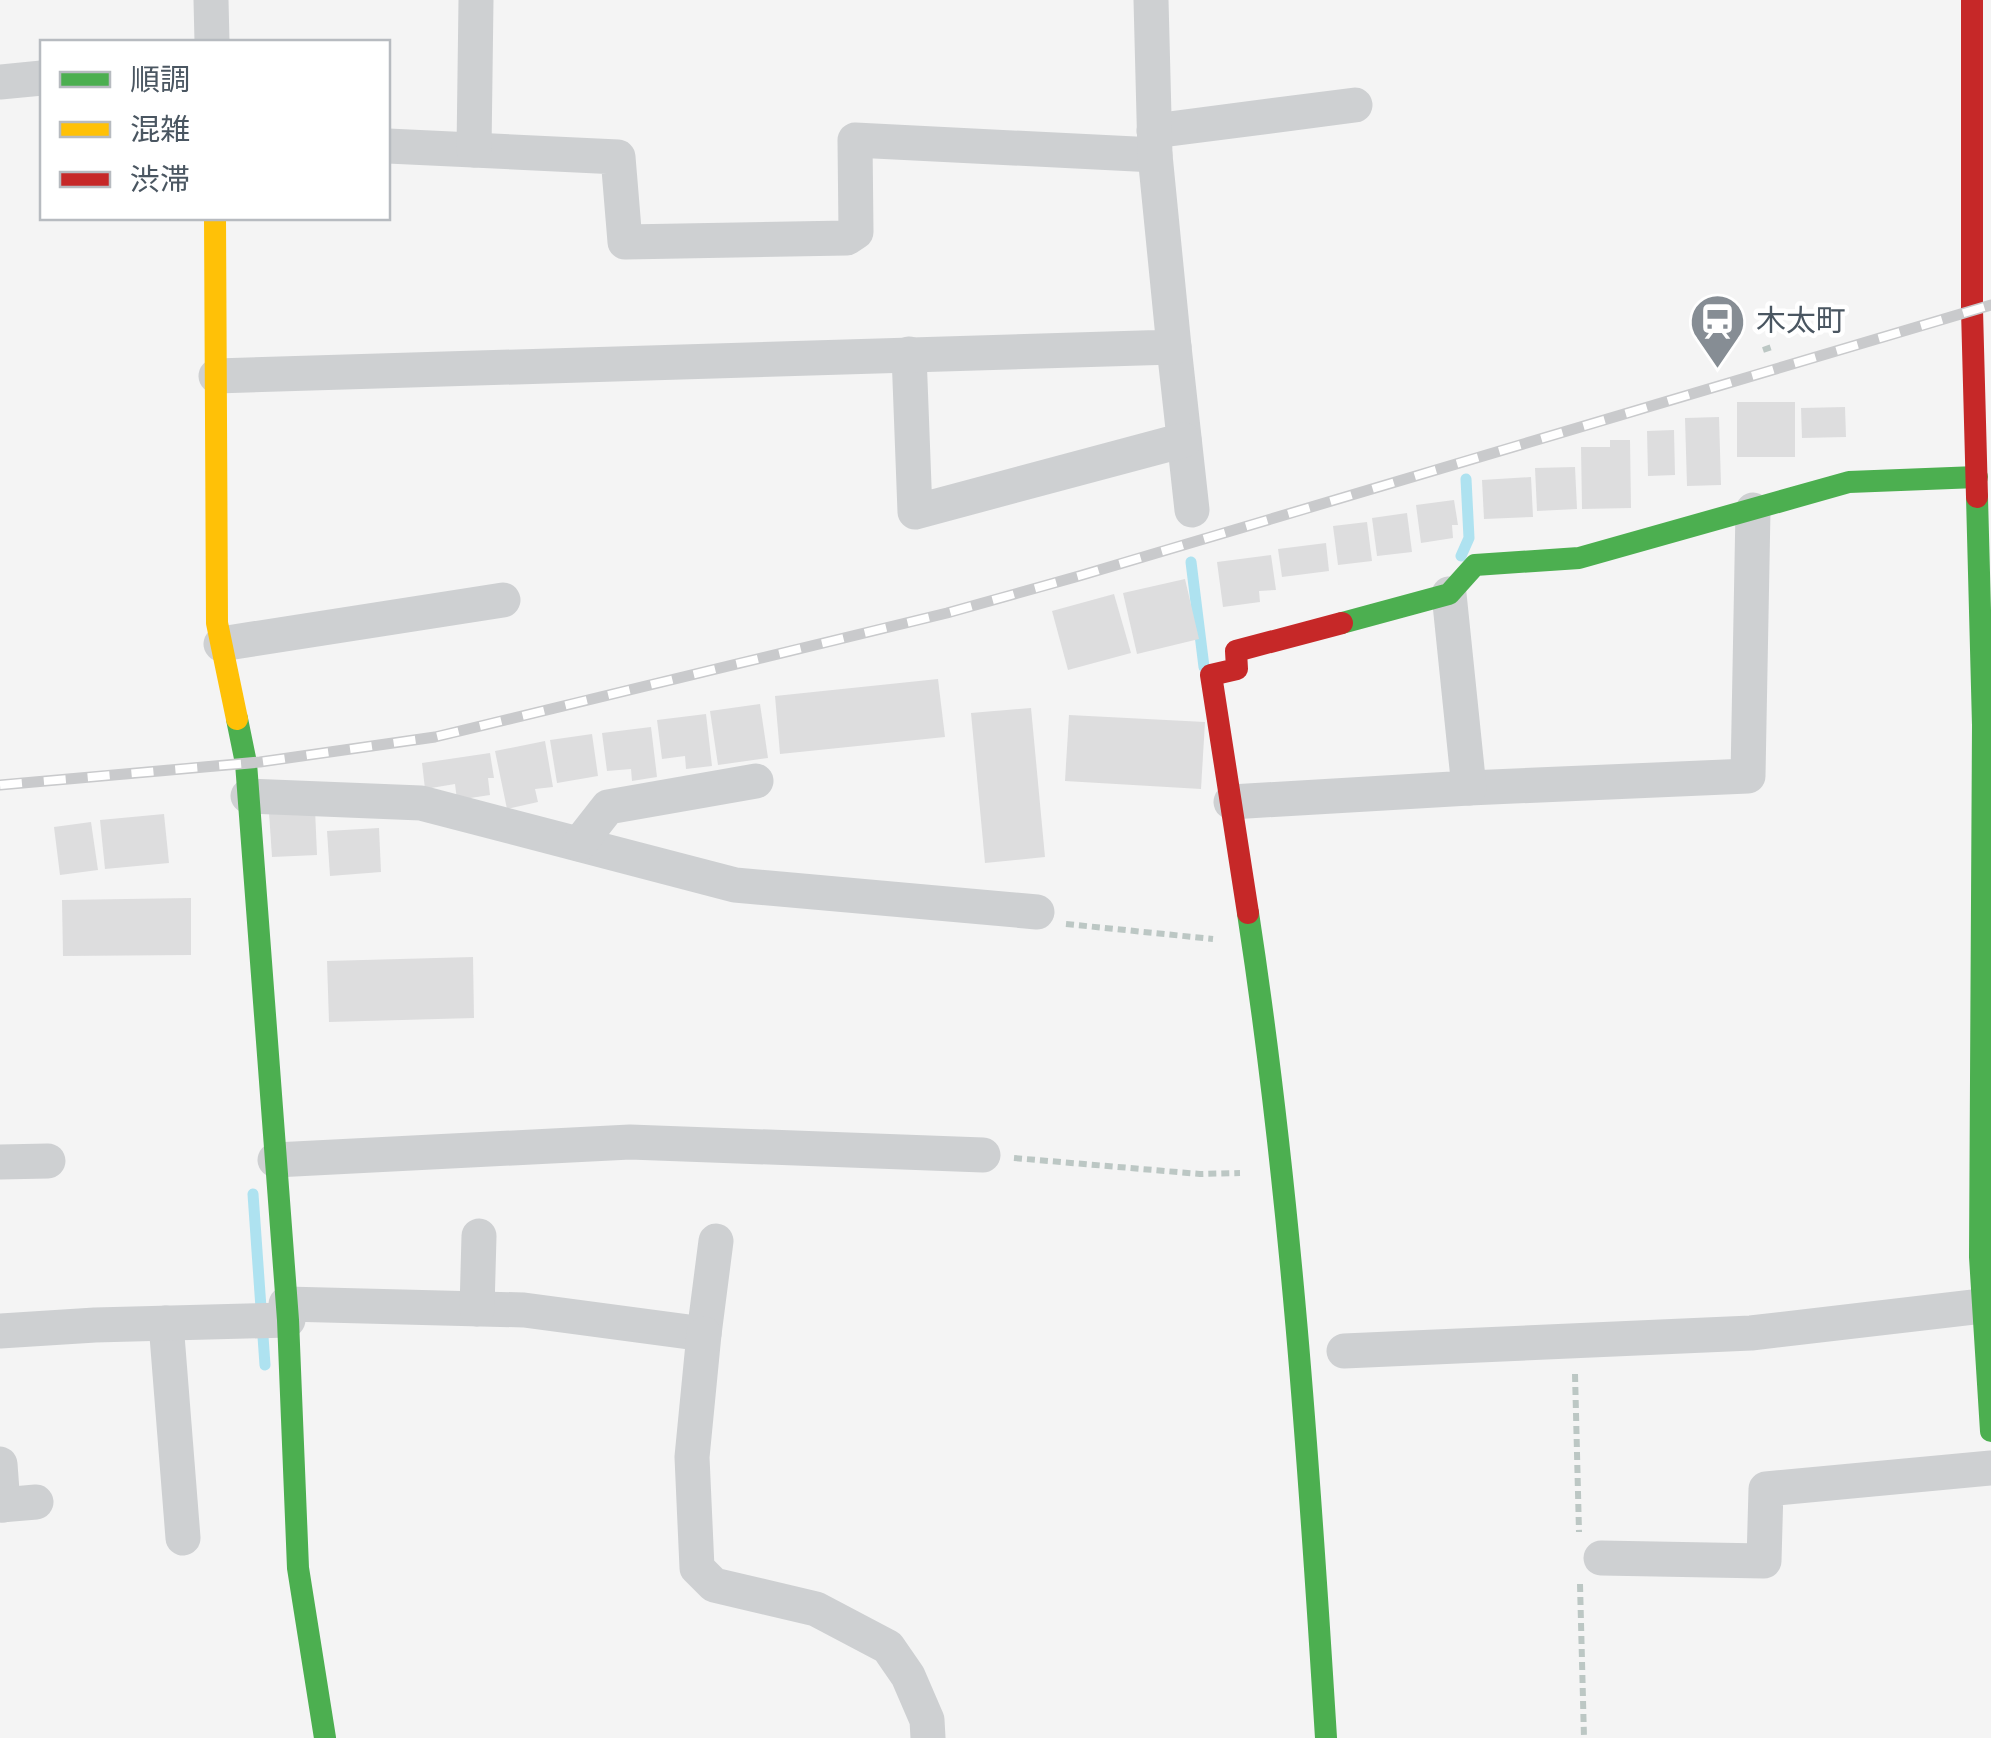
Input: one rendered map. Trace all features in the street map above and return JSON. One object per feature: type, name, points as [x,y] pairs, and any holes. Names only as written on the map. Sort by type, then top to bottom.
[{"type":"street","points":[[211,0],[212,40]]},
{"type":"street","points":[[474,150],[476,0]]},
{"type":"street","points":[[1151,0],[1155,143],[1192,510]]},
{"type":"street","points":[[1972,0],[1982,102],[1977,478],[1987,726],[1982,1306],[1991,1431]]},
{"type":"street","points":[[0,82],[40,78]]},
{"type":"street","points":[[390,146],[618,157],[625,242],[848,238],[856,232],[855,140],[1155,143],[1355,106]]},
{"type":"street","points":[[215,220],[217,623],[246,764],[287,1312],[298,1568],[325,1738]]},
{"type":"street","points":[[216,376],[1174,347]]},
{"type":"street","points":[[909,354],[915,512],[1184,440]]},
{"type":"street","points":[[1326,1738],[1272,1068],[1210,676],[1237,669],[1236,651],[1449,594],[1474,565],[1579,558],[1849,482],[1977,478]]},
{"type":"street","points":[[1232,802],[1748,776],[1753,510]]},
{"type":"street","points":[[1449,594],[1469,788]]},
{"type":"street","points":[[221,644],[503,600]]},
{"type":"street","points":[[579,844],[608,807],[756,781]]},
{"type":"street","points":[[248,796],[421,803],[735,885],[1036,912]]},
{"type":"street","points":[[275,1160],[630,1142],[983,1155]]},
{"type":"street","points":[[0,1162],[48,1161]]},
{"type":"street","points":[[477,1308],[479,1236]]},
{"type":"street","points":[[716,1241],[692,1457],[697,1568],[714,1584],[816,1610],[888,1647],[908,1676],[927,1720],[928,1738]]},
{"type":"street","points":[[1344,1352],[1751,1333],[1982,1306]]},
{"type":"street","points":[[0,1331],[287,1312],[477,1308],[524,1310],[704,1334]]},
{"type":"street","points":[[166,1323],[183,1538]]},
{"type":"street","points":[[0,1464],[13,1504]]},
{"type":"street","points":[[1601,1558],[1764,1561],[1766,1490],[1991,1468]]},
{"type":"path","points":[[1763,350],[1775,346]]},
{"type":"path","points":[[1036,912],[1037,921],[1254,943]]},
{"type":"path","points":[[983,1155],[1200,1174],[1282,1172]]},
{"type":"building","points":[[1737,402],[1795,402],[1795,457],[1737,457]]},
{"type":"building","points":[[1845,407],[1846,437],[1802,438],[1801,408]]},
{"type":"building","points":[[1719,417],[1721,485],[1687,486],[1685,418]]},
{"type":"building","points":[[1674,430],[1675,475],[1648,476],[1647,431]]},
{"type":"building","points":[[1610,440],[1630,440],[1631,508],[1582,509],[1581,447],[1610,447]]},
{"type":"building","points":[[1575,467],[1577,509],[1537,511],[1535,468]]},
{"type":"building","points":[[1531,477],[1533,517],[1484,519],[1482,480]]},
{"type":"building","points":[[1454,500],[1458,525],[1452,525],[1453,538],[1421,543],[1416,505]]},
{"type":"building","points":[[1407,513],[1412,552],[1377,556],[1372,518]]},
{"type":"building","points":[[1367,522],[1372,561],[1338,565],[1333,526]]},
{"type":"building","points":[[1326,543],[1329,571],[1282,577],[1278,549]]},
{"type":"building","points":[[1271,555],[1276,590],[1259,591],[1260,602],[1223,607],[1217,562]]},
{"type":"building","points":[[1185,579],[1199,639],[1137,654],[1123,593]]},
{"type":"building","points":[[1114,594],[1131,653],[1068,670],[1052,611]]},
{"type":"building","points":[[938,679],[945,737],[780,754],[775,696]]},
{"type":"building","points":[[760,704],[768,758],[718,765],[710,711]]},
{"type":"building","points":[[1031,708],[1045,857],[985,863],[971,713]]},
{"type":"building","points":[[706,714],[712,766],[686,769],[685,756],[662,759],[657,720]]},
{"type":"building","points":[[1069,715],[1205,722],[1201,789],[1065,781]]},
{"type":"building","points":[[651,727],[657,777],[632,781],[631,769],[607,771],[602,733]]},
{"type":"building","points":[[592,734],[598,776],[557,783],[550,740]]},
{"type":"building","points":[[545,741],[553,787],[535,789],[538,802],[507,809],[495,751]]},
{"type":"building","points":[[490,753],[494,778],[488,778],[490,795],[457,800],[455,784],[425,789],[422,763]]},
{"type":"building","points":[[315,809],[317,855],[272,857],[269,812]]},
{"type":"building","points":[[164,814],[169,863],[105,869],[100,820]]},
{"type":"building","points":[[91,822],[98,870],[60,875],[54,827]]},
{"type":"building","points":[[379,828],[381,872],[330,876],[327,831]]},
{"type":"building","points":[[191,898],[191,955],[63,956],[62,900]]},
{"type":"building","points":[[473,957],[474,1018],[329,1022],[327,961]]},
{"type":"waterway","points":[[1461,556],[1469,538],[1466,479]]},
{"type":"waterway","points":[[1191,562],[1204,667]]},
{"type":"waterway","points":[[253,1194],[265,1365]]},
{"type":"railway","points":[[0,785],[260,762],[435,737],[947,613],[1991,305]]},
{"type":"traffic: fast","points":[[1342,623],[1449,594],[1475,565],[1579,558],[1849,482],[1977,477]]},
{"type":"traffic: fast","points":[[1977,497],[1983,725],[1980,1257],[1991,1431]]},
{"type":"traffic: fast","points":[[237,719],[246,763],[288,1320],[298,1568],[325,1738]]},
{"type":"traffic: fast","points":[[1248,913],[1287,1221],[1326,1738]]},
{"type":"traffic: slow","points":[[215,220],[217,623],[237,719]]},
{"type":"traffic: jam","points":[[1972,0],[1972,310],[1977,497]]},
{"type":"traffic: jam","points":[[1248,913],[1211,675],[1237,669],[1236,651],[1342,623]]},
{"type":"place","name":"木太町","points":[[1717,370]]}]
